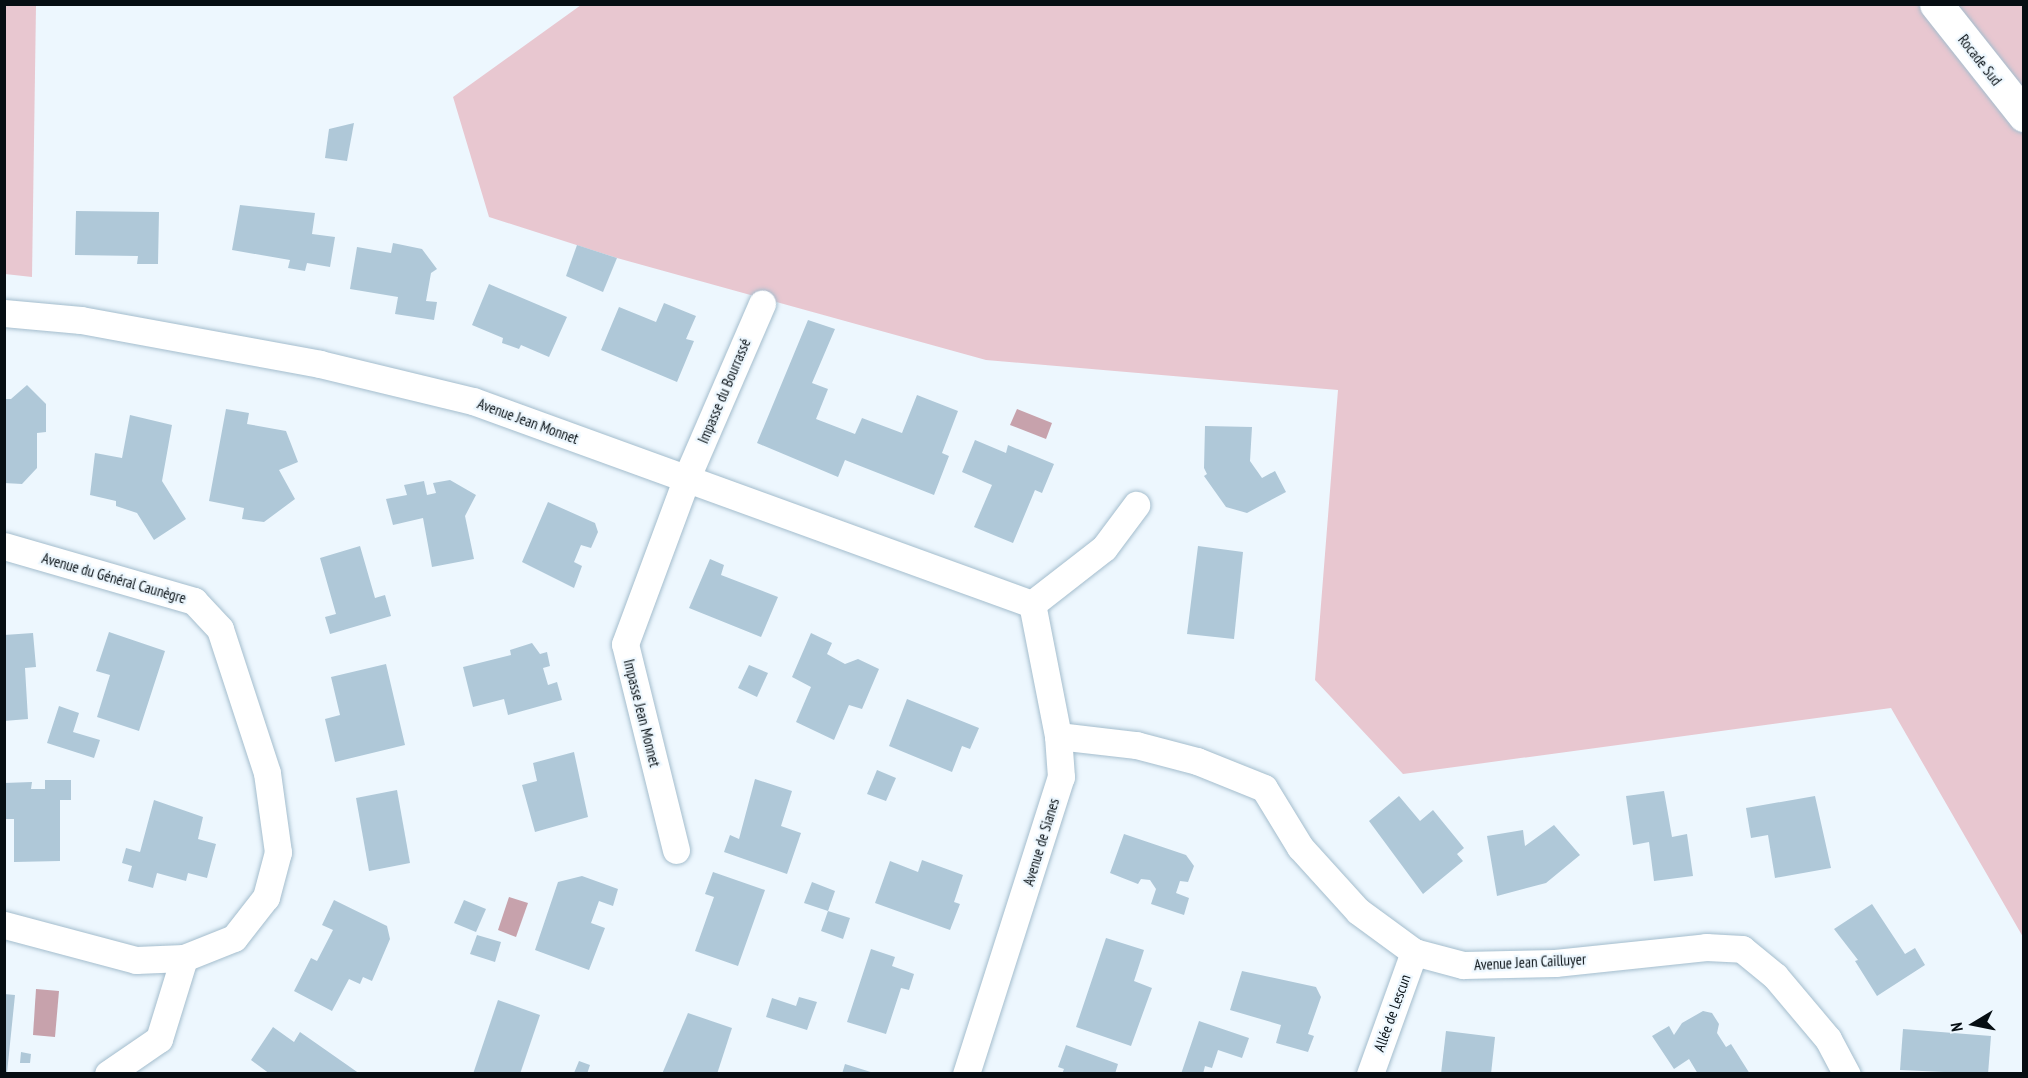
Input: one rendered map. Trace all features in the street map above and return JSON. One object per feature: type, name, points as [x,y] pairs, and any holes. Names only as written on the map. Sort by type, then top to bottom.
[{"type":"main road","name":"Rocade Sud","points":[[1936,4],[2024,115]]},
{"type":"street","name":"Impasse du Bourrassé","points":[[687,477],[762,304]]},
{"type":"street","name":"Avenue Jean Monnet","points":[[4,313],[81,320],[320,364],[451,396],[687,477],[1032,604]]},
{"type":"street","name":"Impasse Jean Monnet","points":[[676,850],[625,644],[687,477]]},
{"type":"street","points":[[1032,604],[1104,549],[1136,505]]},
{"type":"street","name":"Avenue du Général Caunègre","points":[[4,546],[194,601],[220,629],[267,773],[278,852],[267,897],[234,938],[184,958],[136,960],[4,925]]},
{"type":"street","name":"Avenue de Sianes","points":[[966,1074],[1061,777],[1058,736],[1032,604]]},
{"type":"street","name":"Avenue Jean Cailluyer","points":[[1058,736],[1136,745],[1197,761],[1264,788],[1300,847],[1358,911],[1414,952],[1463,965],[1555,963],[1706,947],[1742,949],[1775,976],[1813,1021],[1846,1074]]},
{"type":"street","name":"Allée de Lescun","points":[[1370,1074],[1414,952]]},
{"type":"street","points":[[108,1074],[159,1039],[184,958]]},
{"type":"shaded area","points":[[5,4],[36,5],[32,277],[5,274]]},
{"type":"shaded area","points":[[581,5],[2023,5],[2023,937],[1891,708],[1403,774],[1315,680],[1338,390],[986,360],[617,258],[489,217],[453,97]]},
{"type":"shaded area","points":[[1017,409],[1052,423],[1046,439],[1010,425]]},
{"type":"shaded area","points":[[509,897],[528,903],[516,937],[498,930]]},
{"type":"shaded area","points":[[36,989],[59,991],[55,1037],[33,1035]]},
{"type":"building","points":[[354,123],[347,161],[325,158],[329,129]]},
{"type":"building","points":[[240,205],[315,213],[312,234],[335,237],[330,267],[307,263],[305,271],[288,268],[290,260],[232,250]]},
{"type":"building","points":[[76,211],[159,212],[158,264],[137,264],[138,256],[75,255]]},
{"type":"building","points":[[393,243],[422,249],[437,269],[431,273],[426,301],[437,302],[434,320],[395,314],[398,297],[350,289],[357,247],[391,253]]},
{"type":"building","points":[[577,245],[617,258],[603,292],[566,276]]},
{"type":"building","points":[[489,284],[567,317],[549,357],[521,345],[519,349],[502,343],[503,338],[472,325]]},
{"type":"building","points":[[664,303],[696,316],[686,339],[694,341],[677,382],[601,350],[619,307],[656,322]]},
{"type":"building","points":[[808,320],[835,329],[812,383],[828,389],[816,419],[855,434],[862,418],[902,433],[917,395],[958,411],[942,453],[949,456],[934,495],[845,460],[838,477],[757,443]]},
{"type":"building","points":[[27,385],[46,404],[46,432],[37,433],[37,468],[22,484],[4,483],[4,399],[11,399]]},
{"type":"building","points":[[226,409],[249,413],[247,424],[286,431],[298,462],[279,470],[295,499],[264,522],[242,519],[244,508],[209,501]]},
{"type":"building","points":[[130,415],[172,425],[162,481],[186,519],[154,540],[137,513],[116,506],[116,501],[90,495],[95,453],[122,458]]},
{"type":"building","points":[[1205,426],[1252,427],[1250,461],[1262,478],[1275,471],[1286,492],[1247,513],[1226,507],[1204,476],[1207,474],[1204,468]]},
{"type":"building","points":[[975,440],[1006,453],[1008,445],[1054,464],[1042,493],[1035,490],[1013,543],[974,527],[992,485],[962,472]]},
{"type":"building","points":[[450,480],[476,495],[465,516],[474,559],[432,567],[423,518],[393,525],[386,499],[407,495],[404,485],[424,481],[427,495],[436,493],[433,483]]},
{"type":"building","points":[[548,502],[595,523],[598,532],[591,548],[581,545],[574,562],[582,566],[574,588],[522,562]]},
{"type":"building","points":[[360,546],[375,598],[385,595],[391,616],[330,634],[325,617],[336,614],[320,558]]},
{"type":"building","points":[[1198,546],[1243,552],[1234,639],[1187,634]]},
{"type":"building","points":[[710,559],[724,565],[721,575],[778,597],[761,637],[689,608]]},
{"type":"building","points":[[109,632],[165,651],[139,731],[97,717],[110,675],[96,671]]},
{"type":"building","points":[[33,633],[36,667],[25,668],[28,719],[4,721],[4,635]]},
{"type":"building","points":[[811,633],[832,643],[827,654],[845,664],[858,659],[879,669],[862,709],[849,705],[834,740],[796,722],[811,687],[792,677]]},
{"type":"building","points":[[532,643],[540,654],[547,652],[550,666],[543,668],[548,685],[557,682],[562,700],[508,715],[504,699],[473,707],[463,667],[511,655],[510,650]]},
{"type":"building","points":[[386,664],[405,745],[335,762],[325,719],[340,715],[331,677]]},
{"type":"building","points":[[749,665],[768,673],[757,697],[738,688]]},
{"type":"building","points":[[907,699],[979,728],[970,749],[962,746],[952,772],[889,746]]},
{"type":"building","points":[[59,706],[79,713],[73,732],[100,740],[94,758],[47,743]]},
{"type":"building","points":[[574,752],[588,817],[535,832],[522,785],[537,781],[533,763]]},
{"type":"building","points":[[877,770],[896,778],[886,801],[867,794]]},
{"type":"building","points":[[755,779],[792,791],[781,826],[801,833],[787,874],[724,852],[730,835],[739,839]]},
{"type":"building","points":[[45,780],[71,780],[71,800],[60,800],[60,861],[14,862],[14,819],[4,819],[4,783],[32,782],[31,789],[45,789]]},
{"type":"building","points":[[397,790],[410,863],[369,871],[356,798]]},
{"type":"building","points":[[1664,791],[1672,837],[1687,834],[1693,876],[1654,881],[1649,842],[1633,845],[1626,796]]},
{"type":"building","points":[[1399,796],[1420,821],[1433,810],[1464,848],[1457,854],[1463,861],[1423,894],[1369,821]]},
{"type":"building","points":[[1815,796],[1831,868],[1775,878],[1768,835],[1751,838],[1746,808]]},
{"type":"building","points":[[154,800],[203,817],[198,839],[216,844],[207,878],[188,873],[186,881],[157,873],[153,888],[128,881],[132,866],[122,863],[126,848],[140,852]]},
{"type":"building","points":[[1554,825],[1580,855],[1546,883],[1497,896],[1487,836],[1523,830],[1525,846]]},
{"type":"building","points":[[1124,834],[1186,855],[1194,866],[1188,882],[1180,881],[1176,893],[1189,898],[1184,915],[1151,904],[1156,889],[1150,880],[1141,879],[1138,884],[1110,873]]},
{"type":"building","points":[[922,860],[963,875],[954,902],[960,904],[950,930],[875,903],[890,861],[918,872]]},
{"type":"building","points":[[713,872],[765,890],[738,966],[695,951],[714,897],[705,894]]},
{"type":"building","points":[[582,876],[618,889],[613,906],[599,901],[591,923],[605,928],[589,970],[535,950],[558,882]]},
{"type":"building","points":[[812,882],[835,891],[828,911],[804,903]]},
{"type":"building","points":[[334,900],[387,926],[390,939],[372,981],[363,977],[360,984],[349,979],[332,1011],[294,991],[311,958],[317,961],[333,930],[322,925]]},
{"type":"building","points":[[464,900],[486,909],[476,932],[454,923]]},
{"type":"building","points":[[1872,904],[1905,954],[1915,948],[1925,965],[1877,996],[1855,961],[1858,960],[1834,929]]},
{"type":"building","points":[[828,911],[850,918],[843,939],[821,931]]},
{"type":"building","points":[[477,935],[501,942],[495,962],[470,954]]},
{"type":"building","points":[[1106,938],[1144,950],[1134,981],[1152,988],[1131,1046],[1076,1027]]},
{"type":"building","points":[[871,949],[895,957],[892,966],[914,974],[909,990],[901,988],[886,1034],[847,1022]]},
{"type":"building","points":[[1242,971],[1316,987],[1321,997],[1308,1034],[1314,1036],[1308,1052],[1276,1043],[1281,1025],[1230,1010]]},
{"type":"building","points":[[4,994],[15,995],[7,1073],[4,1073]]},
{"type":"building","points":[[799,997],[817,1002],[807,1030],[766,1017],[772,998],[796,1006]]},
{"type":"building","points":[[498,1000],[540,1015],[520,1074],[473,1074]]},
{"type":"building","points":[[1703,1011],[1712,1013],[1719,1024],[1717,1033],[1726,1047],[1731,1044],[1750,1074],[1698,1074],[1689,1059],[1674,1069],[1652,1036],[1669,1026],[1674,1035],[1682,1023]]},
{"type":"building","points":[[688,1013],[732,1028],[717,1074],[662,1074]]},
{"type":"building","points":[[1199,1021],[1249,1038],[1242,1058],[1218,1050],[1212,1068],[1205,1066],[1203,1074],[1181,1074]]},
{"type":"building","points":[[273,1027],[294,1042],[300,1032],[360,1074],[270,1074],[251,1060]]},
{"type":"building","points":[[1903,1029],[1991,1036],[1988,1074],[1900,1070]]},
{"type":"building","points":[[1446,1031],[1495,1037],[1491,1074],[1441,1074]]},
{"type":"building","points":[[1066,1045],[1118,1064],[1115,1074],[1062,1074],[1064,1069],[1058,1067]]},
{"type":"building","points":[[21,1052],[31,1054],[30,1063],[20,1063]]},
{"type":"building","points":[[579,1061],[590,1065],[587,1074],[574,1073]]},
{"type":"building","points":[[845,1064],[874,1073],[874,1074],[842,1074]]}]
